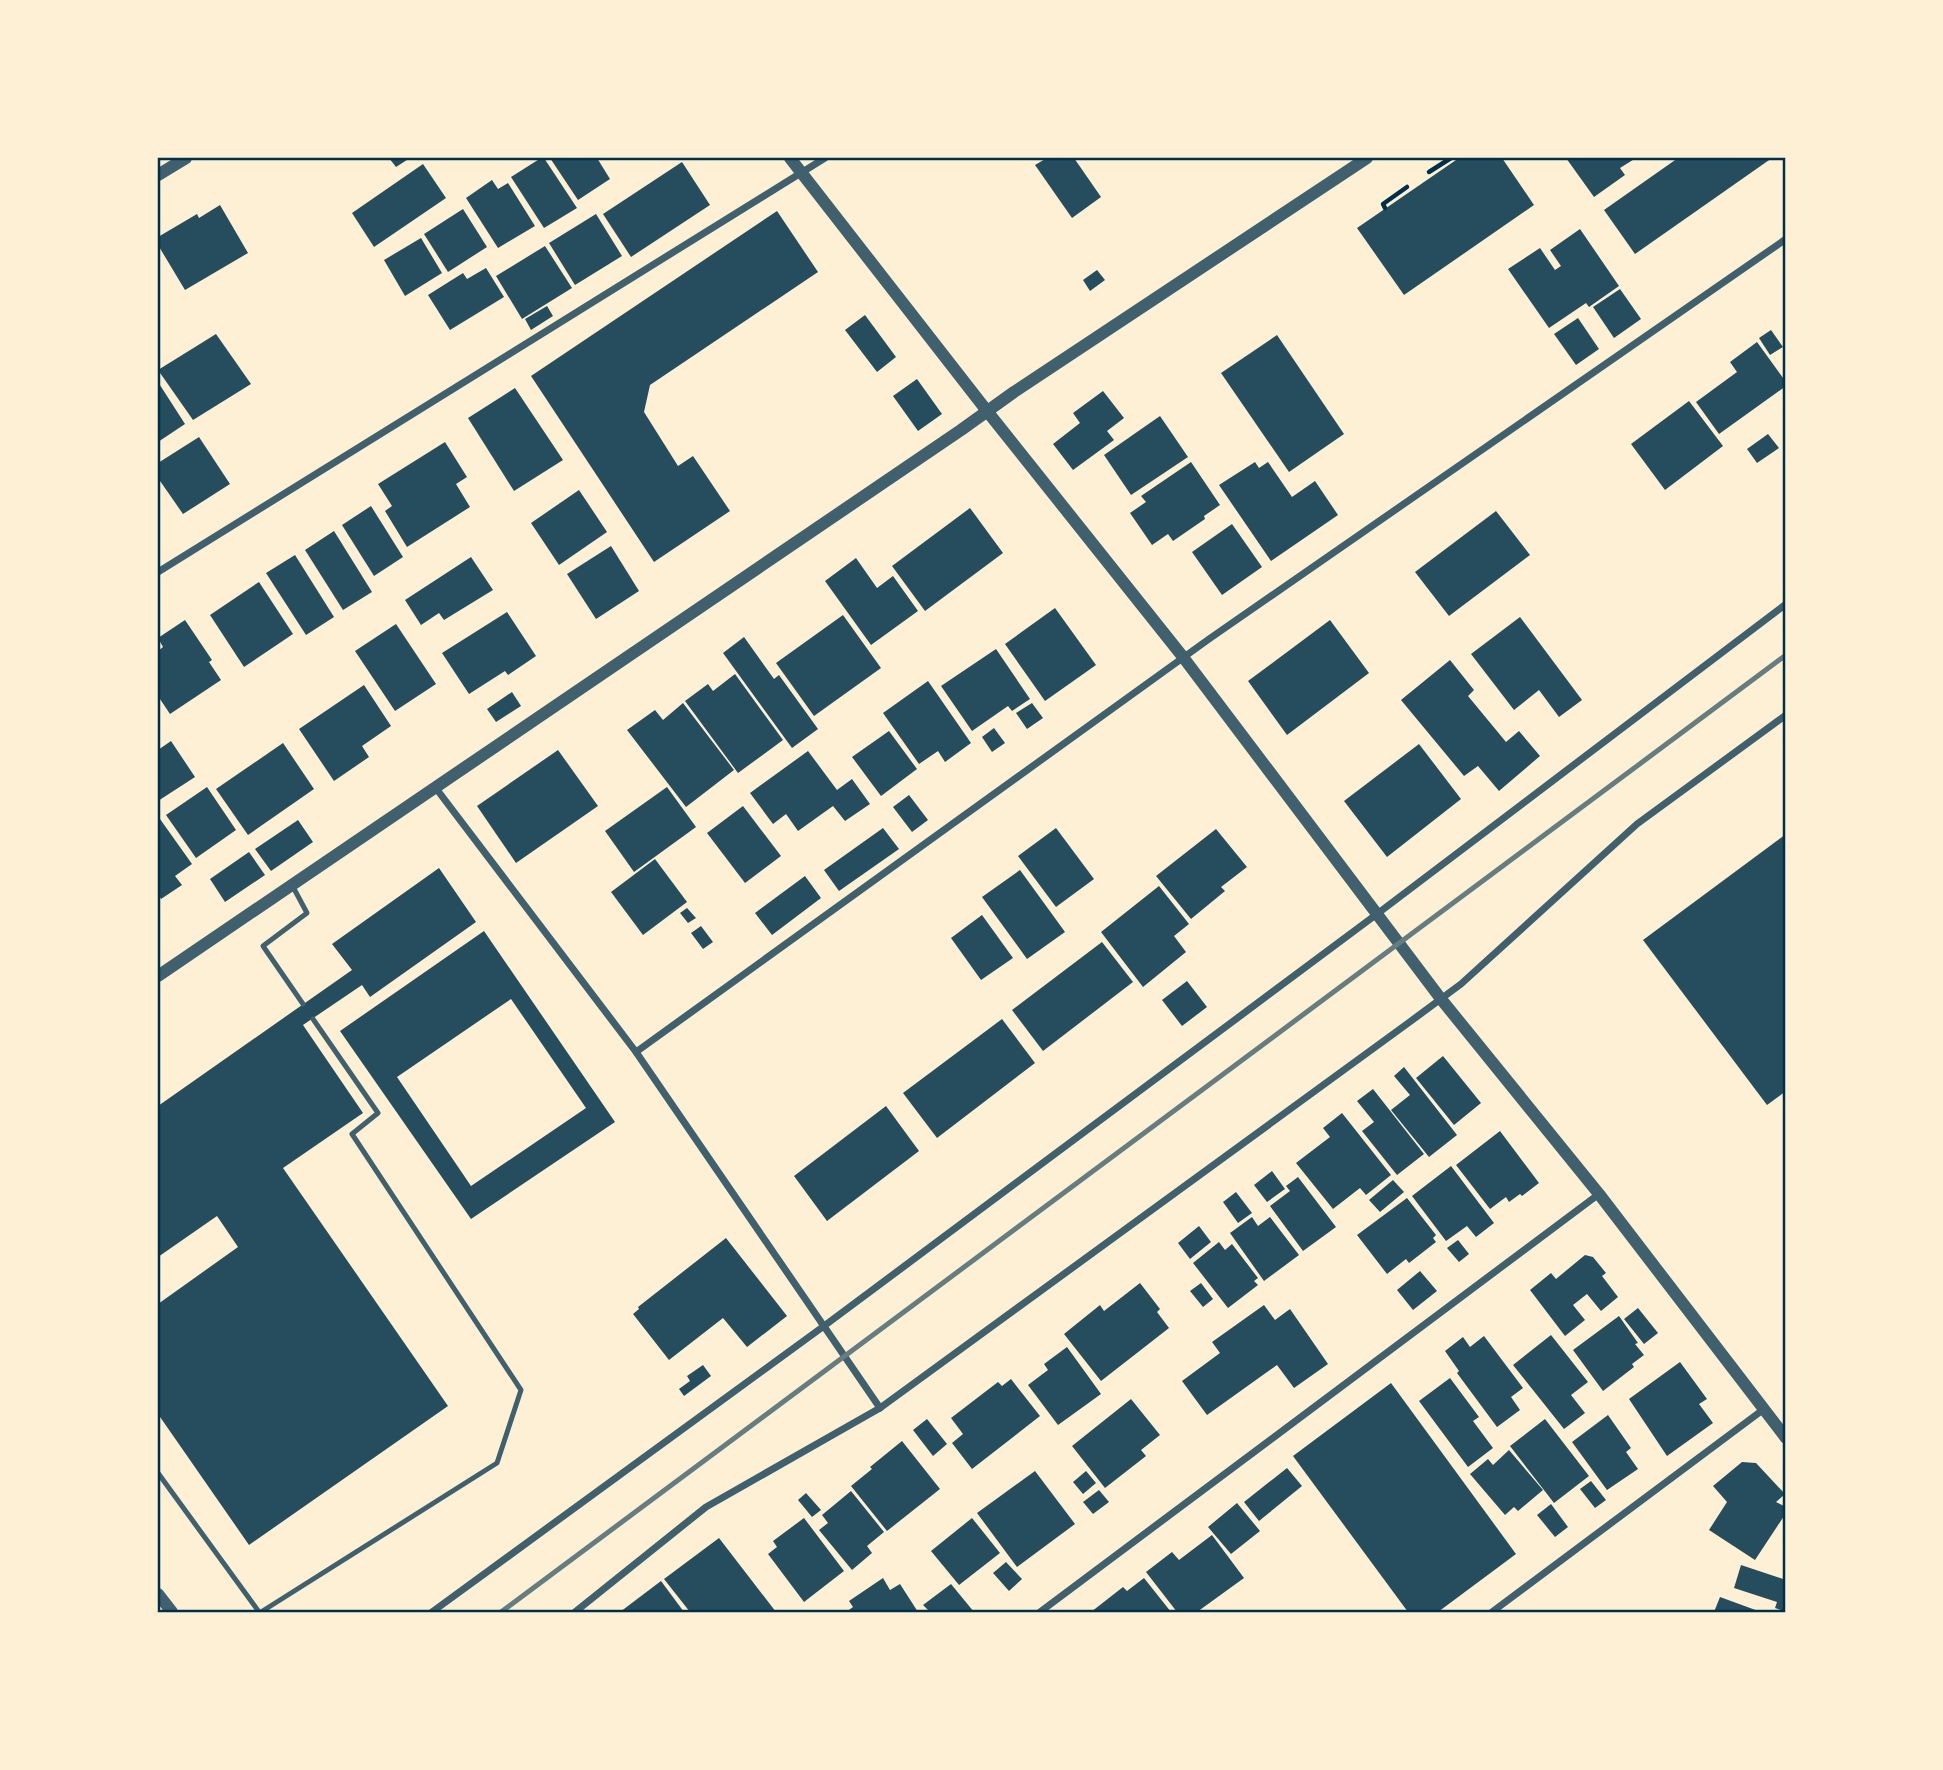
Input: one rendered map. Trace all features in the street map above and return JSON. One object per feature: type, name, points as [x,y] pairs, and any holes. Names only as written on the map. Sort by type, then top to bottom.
[{"type":"street","points":[[158,175],[186,158]]},
{"type":"street","points":[[790,158],[1183,657],[1441,999],[1599,1194],[1786,1438]]},
{"type":"street","points":[[158,572],[825,158]]},
{"type":"street","points":[[158,976],[987,411],[1367,158]]},
{"type":"street","points":[[636,1052],[1183,657],[1786,239]]},
{"type":"street","points":[[432,1612],[824,1326],[1377,914],[1786,604]]},
{"type":"street","points":[[575,1612],[706,1507],[880,1408],[1441,999],[1461,984],[1637,824],[1786,715]]},
{"type":"street","points":[[435,787],[636,1052],[880,1408]]},
{"type":"street","points":[[1040,1612],[1599,1194]]},
{"type":"street","points":[[1492,1612],[1764,1409]]},
{"type":"street","points":[[158,1594],[172,1612]]},
{"type":"lane","points":[[292,885],[307,913],[263,946],[303,1004]]},
{"type":"lane","points":[[158,1473],[260,1612],[497,1463],[521,1390],[352,1134],[378,1113],[313,1018]]},
{"type":"path","points":[[1429,172],[1453,158]]},
{"type":"path","points":[[1385,208],[1383,204],[1407,187]]},
{"type":"building","points":[[389,158],[410,158],[396,167]]},
{"type":"building","points":[[544,158],[577,208],[544,228],[511,177]]},
{"type":"building","points":[[550,158],[597,158],[610,179],[578,200]]},
{"type":"building","points":[[1047,158],[1074,158],[1101,197],[1072,218],[1035,165]]},
{"type":"building","points":[[1459,158],[1502,158],[1534,205],[1404,295],[1357,228]]},
{"type":"building","points":[[1566,158],[1636,158],[1620,168],[1625,175],[1594,197]]},
{"type":"building","points":[[1678,158],[1772,158],[1635,254],[1604,210]]},
{"type":"building","points":[[682,162],[710,205],[631,257],[603,214]]},
{"type":"building","points":[[423,164],[446,198],[374,247],[352,213]]},
{"type":"building","points":[[492,180],[498,189],[508,183],[535,226],[498,248],[466,198]]},
{"type":"building","points":[[220,205],[248,253],[185,290],[158,245],[158,237],[197,214],[199,218]]},
{"type":"building","points":[[463,209],[487,247],[448,272],[424,234]]},
{"type":"building","points":[[777,211],[818,272],[650,385],[644,412],[678,466],[693,456],[730,511],[654,562],[531,376]]},
{"type":"building","points":[[596,214],[622,256],[575,285],[549,243]]},
{"type":"building","points":[[1580,229],[1619,286],[1589,307],[1586,303],[1549,328],[1508,269],[1540,248],[1555,270],[1561,266],[1550,250]]},
{"type":"building","points":[[421,238],[442,273],[405,296],[384,260]]},
{"type":"building","points":[[545,246],[572,288],[522,319],[496,276]]},
{"type":"building","points":[[486,268],[504,297],[450,330],[428,295],[463,273],[467,279]]},
{"type":"building","points":[[1097,270],[1105,280],[1090,291],[1083,280]]},
{"type":"building","points":[[1620,289],[1641,319],[1614,338],[1593,307]]},
{"type":"building","points":[[547,306],[553,316],[531,330],[525,319]]},
{"type":"building","points":[[865,315],[896,357],[877,372],[845,330]]},
{"type":"building","points":[[1578,318],[1599,349],[1576,365],[1554,334]]},
{"type":"building","points":[[1771,330],[1783,347],[1770,355],[1759,338]]},
{"type":"building","points":[[216,334],[251,384],[193,420],[158,370]]},
{"type":"building","points":[[1277,335],[1344,434],[1289,472],[1221,373]]},
{"type":"building","points":[[1757,342],[1786,382],[1786,386],[1719,434],[1696,402],[1737,372],[1730,362]]},
{"type":"building","points":[[917,379],[942,414],[918,431],[893,396]]},
{"type":"building","points":[[158,382],[185,424],[158,442]]},
{"type":"building","points":[[515,388],[563,460],[514,491],[468,418]]},
{"type":"building","points":[[1103,391],[1124,418],[1107,431],[1114,440],[1073,470],[1053,444],[1080,423],[1073,413]]},
{"type":"building","points":[[1689,401],[1723,446],[1665,490],[1631,444]]},
{"type":"building","points":[[1160,416],[1188,457],[1131,495],[1104,455]]},
{"type":"building","points":[[1768,434],[1779,448],[1757,463],[1747,449]]},
{"type":"building","points":[[199,437],[230,484],[183,514],[158,478],[158,463]]},
{"type":"building","points":[[445,442],[467,477],[456,484],[470,507],[407,547],[385,511],[392,506],[378,484]]},
{"type":"building","points":[[1191,462],[1220,505],[1173,541],[1168,534],[1152,545],[1130,513],[1146,502],[1141,496]]},
{"type":"building","points":[[1255,462],[1259,468],[1268,462],[1292,497],[1315,481],[1338,515],[1271,561],[1219,485]]},
{"type":"building","points":[[579,490],[607,532],[559,565],[531,523]]},
{"type":"building","points":[[371,506],[403,557],[374,576],[342,525]]},
{"type":"building","points":[[970,508],[1003,553],[925,611],[892,566]]},
{"type":"building","points":[[1496,511],[1530,555],[1449,616],[1415,572]]},
{"type":"building","points":[[1232,524],[1262,567],[1222,595],[1192,552]]},
{"type":"building","points":[[334,531],[372,592],[343,610],[305,550]]},
{"type":"building","points":[[611,546],[639,591],[596,619],[567,574]]},
{"type":"building","points":[[295,555],[334,617],[306,635],[266,573]]},
{"type":"building","points":[[471,557],[493,590],[444,620],[439,613],[421,625],[405,600]]},
{"type":"building","points":[[856,558],[877,588],[893,576],[918,611],[871,645],[825,581]]},
{"type":"building","points":[[259,582],[293,634],[244,667],[210,615]]},
{"type":"building","points":[[1055,608],[1096,665],[1045,701],[1005,644]]},
{"type":"building","points":[[507,612],[536,656],[508,675],[505,671],[469,694],[442,653]]},
{"type":"building","points":[[843,615],[881,668],[814,716],[776,663]]},
{"type":"building","points":[[1520,617],[1582,700],[1559,717],[1539,690],[1514,710],[1471,654]]},
{"type":"building","points":[[185,620],[212,660],[209,662],[221,680],[170,714],[158,696],[158,651],[163,647],[158,638]]},
{"type":"building","points":[[1330,620],[1369,673],[1287,735],[1248,681]]},
{"type":"building","points":[[396,624],[436,684],[395,711],[355,651]]},
{"type":"building","points":[[744,637],[774,679],[779,675],[818,729],[792,748],[723,653]]},
{"type":"building","points":[[996,649],[1030,699],[1012,711],[1008,706],[972,731],[941,686]]},
{"type":"building","points":[[1450,660],[1474,690],[1468,696],[1506,742],[1519,731],[1540,756],[1499,791],[1478,766],[1464,776],[1401,700]]},
{"type":"building","points":[[735,674],[783,740],[738,773],[685,701],[708,684],[713,691]]},
{"type":"building","points":[[928,681],[971,743],[945,762],[938,751],[919,764],[883,713]]},
{"type":"building","points":[[364,685],[391,726],[362,746],[369,757],[334,781],[299,729]]},
{"type":"building","points":[[512,692],[521,706],[496,722],[487,709]]},
{"type":"building","points":[[683,703],[734,770],[686,807],[627,730],[655,710],[663,720]]},
{"type":"building","points":[[1032,703],[1043,718],[1027,729],[1016,713]]},
{"type":"building","points":[[994,728],[1005,743],[992,752],[982,737]]},
{"type":"building","points":[[889,731],[917,769],[881,796],[852,757]]},
{"type":"building","points":[[171,741],[195,777],[158,801],[158,750]]},
{"type":"building","points":[[283,743],[314,789],[248,835],[216,789]]},
{"type":"building","points":[[1419,744],[1461,799],[1387,857],[1344,801]]},
{"type":"building","points":[[558,750],[598,806],[516,863],[477,806]]},
{"type":"building","points":[[808,751],[837,790],[852,779],[870,804],[845,821],[833,806],[798,831],[786,814],[773,824],[750,793]]},
{"type":"building","points":[[207,787],[236,830],[196,858],[166,815]]},
{"type":"building","points":[[667,787],[696,827],[634,872],[605,831]]},
{"type":"building","points":[[909,795],[928,820],[912,832],[893,807]]},
{"type":"building","points":[[743,806],[781,856],[745,883],[707,833]]},
{"type":"building","points":[[160,819],[192,864],[175,876],[182,885],[161,899],[158,894]]},
{"type":"building","points":[[298,820],[313,842],[271,871],[255,849]]},
{"type":"building","points":[[883,828],[899,849],[839,891],[824,870]]},
{"type":"building","points":[[1056,828],[1094,879],[1056,907],[1018,856]]},
{"type":"building","points":[[1216,829],[1247,867],[1221,887],[1225,891],[1191,919],[1156,876]]},
{"type":"building","points":[[1786,834],[1786,1091],[1767,1105],[1643,940]]},
{"type":"building","points":[[249,852],[265,875],[225,902],[210,879]]},
{"type":"building","points":[[655,859],[687,902],[643,935],[611,892]]},
{"type":"building","points":[[439,868],[476,922],[370,997],[362,985],[303,1025],[363,1113],[283,1168],[448,1406],[249,1545],[158,1414],[158,1304],[238,1247],[217,1216],[158,1257],[158,1106],[352,970],[332,944]]},
{"type":"building","points":[[1020,870],[1065,932],[1027,959],[982,897]]},
{"type":"building","points":[[805,876],[821,898],[772,935],[755,913]]},
{"type":"building","points":[[1159,886],[1189,924],[1174,936],[1186,952],[1143,987],[1101,932]]},
{"type":"building","points":[[687,908],[696,918],[688,923],[680,913]]},
{"type":"building","points":[[982,915],[1013,958],[981,980],[951,938]]},
{"type":"building","points":[[701,926],[713,942],[703,949],[691,933]]},
{"type":"building","points":[[484,931],[615,1122],[471,1219],[340,1031]],"holes":[[[511,999],[586,1108],[471,1186],[397,1077]]]},
{"type":"building","points":[[1102,942],[1133,982],[1043,1051],[1012,1010]]},
{"type":"building","points":[[1187,981],[1207,1007],[1182,1026],[1162,1000]]},
{"type":"building","points":[[1002,1019],[1035,1063],[937,1138],[903,1093]]},
{"type":"building","points":[[1443,1056],[1481,1103],[1454,1125],[1416,1078]]},
{"type":"building","points":[[1404,1067],[1457,1135],[1429,1157],[1391,1110],[1410,1095],[1394,1076]]},
{"type":"building","points":[[1373,1089],[1424,1154],[1397,1175],[1362,1131],[1374,1122],[1357,1101]]},
{"type":"building","points":[[886,1106],[919,1151],[827,1221],[794,1176]]},
{"type":"building","points":[[1342,1113],[1391,1175],[1366,1195],[1360,1188],[1333,1209],[1296,1163],[1330,1137],[1323,1128]]},
{"type":"building","points":[[1500,1131],[1539,1183],[1522,1196],[1520,1194],[1509,1202],[1506,1197],[1490,1209],[1456,1165]]},
{"type":"building","points":[[1451,1166],[1494,1223],[1476,1237],[1467,1226],[1446,1241],[1412,1196]]},
{"type":"building","points":[[1272,1171],[1285,1189],[1267,1202],[1254,1185]]},
{"type":"building","points":[[1298,1177],[1336,1227],[1303,1251],[1270,1206],[1290,1191],[1286,1186]]},
{"type":"building","points":[[1393,1180],[1404,1192],[1380,1212],[1369,1200]]},
{"type":"building","points":[[1236,1192],[1252,1213],[1238,1223],[1223,1202]]},
{"type":"building","points":[[1407,1198],[1436,1235],[1433,1238],[1436,1242],[1409,1263],[1406,1259],[1387,1274],[1357,1235]]},
{"type":"building","points":[[1252,1217],[1258,1226],[1270,1217],[1299,1255],[1264,1281],[1230,1233]]},
{"type":"building","points":[[1199,1226],[1211,1242],[1190,1259],[1178,1243]]},
{"type":"building","points":[[726,1238],[787,1316],[747,1347],[723,1318],[669,1360],[633,1314],[638,1307]]},
{"type":"building","points":[[1458,1240],[1469,1254],[1459,1262],[1447,1248]]},
{"type":"building","points":[[1219,1242],[1225,1250],[1232,1244],[1258,1278],[1254,1281],[1258,1285],[1228,1308],[1193,1263]]},
{"type":"building","points":[[1585,1255],[1593,1257],[1606,1273],[1602,1276],[1618,1297],[1601,1311],[1587,1294],[1573,1305],[1585,1320],[1565,1336],[1530,1290],[1551,1273],[1556,1279]]},
{"type":"building","points":[[1420,1271],[1437,1291],[1413,1310],[1397,1290]]},
{"type":"building","points":[[1140,1283],[1160,1309],[1157,1312],[1169,1328],[1101,1381],[1064,1334],[1100,1305],[1104,1311]]},
{"type":"building","points":[[1201,1283],[1213,1299],[1203,1307],[1190,1291]]},
{"type":"building","points":[[1264,1305],[1275,1320],[1290,1309],[1328,1364],[1294,1388],[1277,1365],[1207,1415],[1182,1381],[1220,1353],[1212,1342]]},
{"type":"building","points":[[1638,1308],[1658,1333],[1644,1344],[1624,1319]]},
{"type":"building","points":[[1619,1316],[1644,1355],[1632,1364],[1634,1367],[1603,1391],[1573,1350]]},
{"type":"building","points":[[1551,1335],[1588,1382],[1571,1395],[1585,1413],[1564,1429],[1513,1365]]},
{"type":"building","points":[[1484,1336],[1523,1388],[1511,1397],[1520,1410],[1497,1427],[1457,1373],[1459,1371],[1445,1351],[1463,1337],[1470,1347]]},
{"type":"building","points":[[1067,1347],[1101,1394],[1058,1425],[1028,1385],[1048,1370],[1044,1364]]},
{"type":"building","points":[[1680,1362],[1707,1399],[1699,1404],[1713,1423],[1667,1456],[1629,1399]]},
{"type":"building","points":[[703,1365],[711,1376],[684,1396],[679,1389],[690,1381],[687,1376]]},
{"type":"building","points":[[1450,1378],[1479,1417],[1473,1421],[1493,1448],[1468,1467],[1419,1401]]},
{"type":"building","points":[[1011,1379],[1040,1416],[972,1469],[952,1443],[963,1434],[951,1418],[998,1382],[1002,1386]]},
{"type":"building","points":[[1391,1383],[1516,1554],[1438,1612],[1408,1612],[1293,1456]]},
{"type":"building","points":[[1131,1399],[1160,1435],[1141,1450],[1146,1456],[1105,1488],[1072,1446]]},
{"type":"building","points":[[1608,1415],[1631,1448],[1626,1452],[1638,1469],[1607,1490],[1572,1442]]},
{"type":"building","points":[[927,1419],[947,1444],[933,1456],[913,1430]]},
{"type":"building","points":[[1545,1419],[1589,1476],[1554,1503],[1510,1446]]},
{"type":"building","points":[[902,1441],[940,1489],[887,1531],[851,1486]]},
{"type":"building","points":[[1509,1450],[1543,1490],[1518,1511],[1514,1507],[1505,1515],[1470,1474],[1488,1459],[1493,1465]]},
{"type":"building","points":[[1742,1462],[1756,1463],[1785,1494],[1776,1502],[1786,1507],[1786,1513],[1755,1560],[1709,1530],[1727,1502],[1713,1486]]},
{"type":"building","points":[[1287,1468],[1302,1486],[1259,1521],[1244,1502]]},
{"type":"building","points":[[1035,1471],[1075,1524],[1017,1567],[977,1513]]},
{"type":"building","points":[[1086,1471],[1096,1483],[1083,1494],[1073,1482]]},
{"type":"building","points":[[1591,1481],[1606,1500],[1595,1508],[1580,1489]]},
{"type":"building","points":[[1099,1490],[1109,1502],[1093,1514],[1083,1502]]},
{"type":"building","points":[[851,1491],[884,1532],[867,1546],[872,1553],[852,1570],[819,1530],[828,1523],[822,1515]]},
{"type":"building","points":[[806,1493],[821,1510],[812,1517],[798,1500]]},
{"type":"building","points":[[1237,1503],[1260,1531],[1231,1554],[1208,1527]]},
{"type":"building","points":[[1551,1504],[1568,1527],[1555,1537],[1537,1515]]},
{"type":"building","points":[[804,1518],[844,1571],[804,1602],[768,1554],[777,1547],[773,1541]]},
{"type":"building","points":[[972,1518],[1000,1553],[959,1585],[931,1551]]},
{"type":"building","points":[[1212,1535],[1244,1578],[1197,1612],[1177,1612],[1146,1572],[1172,1552],[1179,1560]]},
{"type":"building","points":[[719,1538],[776,1612],[690,1612],[664,1579]]},
{"type":"building","points":[[1006,1562],[1022,1579],[1009,1591],[993,1573]]},
{"type":"building","points":[[1741,1565],[1786,1580],[1786,1612],[1775,1608],[1777,1602],[1734,1588]]},
{"type":"building","points":[[883,1578],[890,1590],[900,1584],[918,1612],[846,1612],[853,1607],[849,1601]]},
{"type":"building","points":[[1144,1578],[1171,1612],[1091,1612],[1123,1587],[1127,1591]]},
{"type":"building","points":[[661,1581],[684,1612],[620,1612]]},
{"type":"building","points":[[951,1584],[974,1612],[930,1612],[923,1605]]},
{"type":"building","points":[[1720,1597],[1761,1612],[1714,1612]]},
{"type":"railway","points":[[501,1612],[1786,655]]}]
